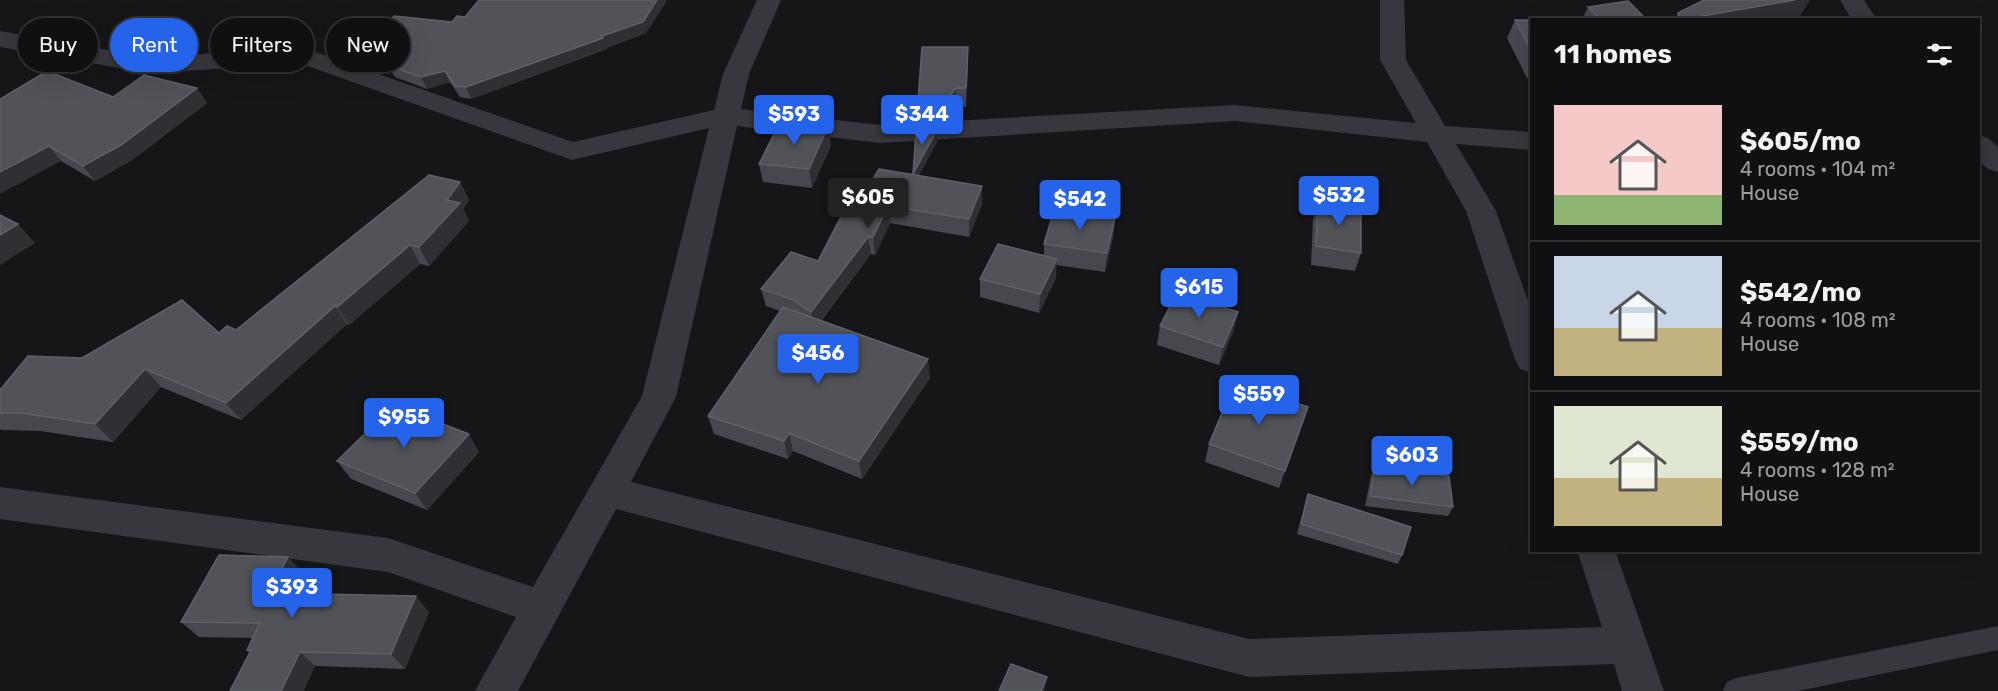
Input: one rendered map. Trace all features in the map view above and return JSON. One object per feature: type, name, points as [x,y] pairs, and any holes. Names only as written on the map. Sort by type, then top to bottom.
[{"type":"street","points":[[496,691],[659,397],[736,74],[768,0]]},
{"type":"street","points":[[1392,0],[1393,60],[1481,211],[1530,354]]},
{"type":"street","points":[[1852,0],[1864,18]]},
{"type":"street","points":[[0,39],[148,65],[304,56],[572,151],[725,116],[880,134],[1234,113],[1437,134],[1530,141]]},
{"type":"street","points":[[1980,146],[1998,163]]},
{"type":"street","points":[[1980,175],[1998,177]]},
{"type":"street","points":[[607,491],[1249,658],[1628,645]]},
{"type":"street","points":[[0,503],[388,555],[542,608]]},
{"type":"street","points":[[1597,552],[1643,691]]},
{"type":"lane","points":[[1736,691],[1998,638]]},
{"type":"building","points":[[479,0],[657,0],[643,22],[466,87],[455,86],[445,71],[421,77],[406,72],[410,72],[410,18],[392,18],[394,16],[452,22],[457,16],[465,17]]},
{"type":"building","points":[[1704,0],[1795,0],[1692,18],[1679,18],[1678,13]]},
{"type":"building","points":[[1628,1],[1645,18],[1599,18],[1588,7]]},
{"type":"building","points":[[1515,20],[1530,20],[1530,48]]},
{"type":"building","points":[[922,47],[968,47],[966,88],[955,88],[948,100],[918,102]]},
{"type":"building","points":[[45,72],[113,97],[144,75],[197,88],[121,145],[83,166],[49,146],[0,172],[0,99]]},
{"type":"building","points":[[780,122],[828,127],[809,169],[759,164]]},
{"type":"building","points":[[936,132],[913,174],[916,133]]},
{"type":"building","points":[[879,169],[982,186],[969,219],[888,206],[873,237],[868,237],[811,312],[797,301],[761,289],[791,252],[818,261],[860,180],[872,181]]},
{"type":"building","points":[[429,175],[460,182],[447,200],[460,203],[419,247],[410,245],[337,307],[335,306],[226,403],[145,369],[95,424],[21,413],[0,413],[0,390],[28,356],[82,358],[182,300],[219,333],[227,326],[236,330]]},
{"type":"building","points":[[1318,201],[1361,207],[1361,253],[1316,246]]},
{"type":"building","points":[[1054,210],[1115,218],[1107,253],[1044,244]]},
{"type":"building","points":[[0,215],[18,224],[0,235]]},
{"type":"building","points":[[998,244],[1057,259],[1040,294],[980,279]]},
{"type":"building","points":[[1177,292],[1238,312],[1223,347],[1160,326]]},
{"type":"building","points":[[783,307],[928,359],[859,461],[789,433],[784,441],[708,416]]},
{"type":"building","points":[[1235,382],[1308,407],[1285,471],[1209,444]]},
{"type":"building","points":[[394,405],[469,434],[415,493],[337,461]]},
{"type":"building","points":[[1375,466],[1449,476],[1453,507],[1370,496]]},
{"type":"building","points":[[1308,494],[1411,527],[1402,555],[1301,524]]},
{"type":"building","points":[[219,555],[288,557],[269,593],[416,596],[391,654],[300,652],[281,691],[230,691],[251,650],[247,650],[260,623],[181,622]]},
{"type":"building","points":[[1011,664],[1047,677],[1041,691],[999,691]]}]
